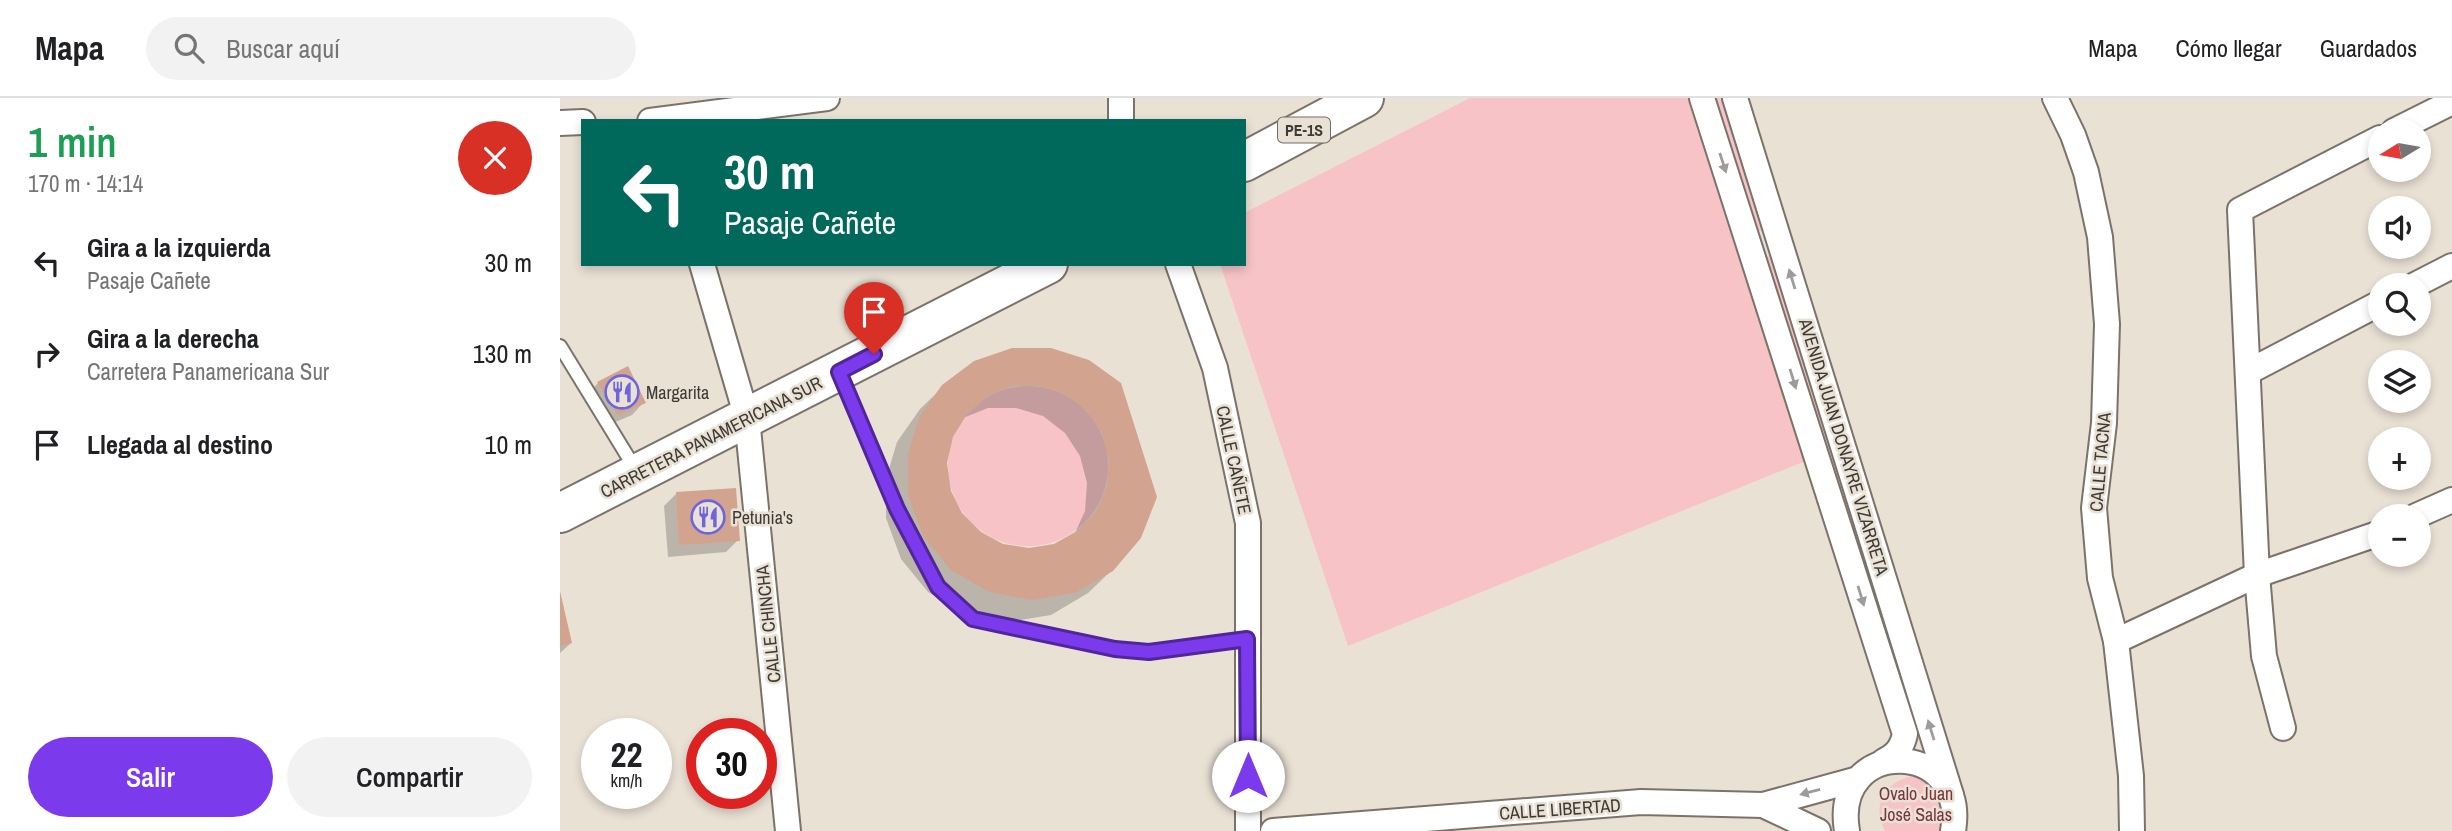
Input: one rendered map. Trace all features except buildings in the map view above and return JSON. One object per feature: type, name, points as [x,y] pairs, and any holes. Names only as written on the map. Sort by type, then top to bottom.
[{"type":"highway","name":"PE-1S","points":[[1246,161],[1364,98]]},
{"type":"highway","name":"CARRETERA PANAMERICANA SUR","points":[[560,513],[1044,266]]},
{"type":"street","points":[[654,98],[659,119]]},
{"type":"street","points":[[675,119],[827,98]]},
{"type":"street","points":[[1121,98],[1121,119]]},
{"type":"street","name":"AVENIDA JUAN DONAYRE VIZARRETA","points":[[1702,98],[1905,734],[1895,756],[1866,771],[1858,779]]},
{"type":"street","name":"AVENIDA JUAN DONAYRE VIZARRETA","points":[[1735,98],[1956,818]]},
{"type":"street","name":"CALLE TACNA","points":[[2055,98],[2073,135],[2086,172],[2100,237],[2107,324],[2104,423],[2094,508],[2100,578],[2116,640],[2131,776],[2132,831]]},
{"type":"street","points":[[2418,119],[2452,102]]},
{"type":"street","points":[[560,123],[581,122]]},
{"type":"street","points":[[2283,728],[2264,656],[2240,210],[2368,144]]},
{"type":"street","points":[[1753,252],[1782,246]]},
{"type":"street","name":"CALLE CHINCHA","points":[[703,266],[747,418],[788,831]]},
{"type":"street","name":"CALLE CAÑETE","points":[[1179,266],[1215,368],[1248,523],[1248,831]]},
{"type":"street","points":[[2431,277],[2452,266]]},
{"type":"street","points":[[2248,372],[2368,309]]},
{"type":"street","points":[[2431,509],[2452,500]]},
{"type":"street","points":[[2116,640],[2258,575],[2368,537]]},
{"type":"street","points":[[1884,761],[1904,759],[1925,765],[1941,778],[1956,818]]},
{"type":"street","points":[[1770,816],[1858,779]]},
{"type":"street","points":[[1847,831],[1844,814],[1849,795],[1858,779]]},
{"type":"street","name":"CALLE LIBERTAD","points":[[1273,831],[1641,802],[1770,816]]},
{"type":"street","points":[[1770,816],[1818,831]]},
{"type":"lane","points":[[560,346],[638,473]]},
{"type":"lane","points":[[839,372],[897,509],[938,587],[973,619],[1115,649],[1149,652],[1247,639]]},
{"type":"green space","points":[[1470,98],[1695,98],[1808,460],[1348,646],[1221,266],[1246,266],[1246,212]]},
{"type":"green space","points":[[1713,98],[1729,98],[1770,228],[1754,232]]},
{"type":"green space","points":[[1777,254],[1920,709],[1905,713],[1763,258]]},
{"type":"green space","points":[[1028,386],[1059,392],[1085,409],[1102,435],[1108,466],[1102,497],[1085,523],[1059,540],[1028,546],[997,540],[971,523],[954,497],[948,466],[954,435],[971,409],[997,392]]},
{"type":"green space","name":"Ovalo Juan José Salas","points":[[1917,775],[1938,783],[1948,831],[1885,831],[1879,811],[1884,794],[1897,782]]},
{"type":"place","name":"Margarita","points":[[622,392]]},
{"type":"place","name":"Petunia's","points":[[708,517]]},
{"type":"route","points":[[874,354],[839,372],[897,509],[938,587],[973,619],[1115,649],[1149,652],[1247,639],[1248,776]]}]
